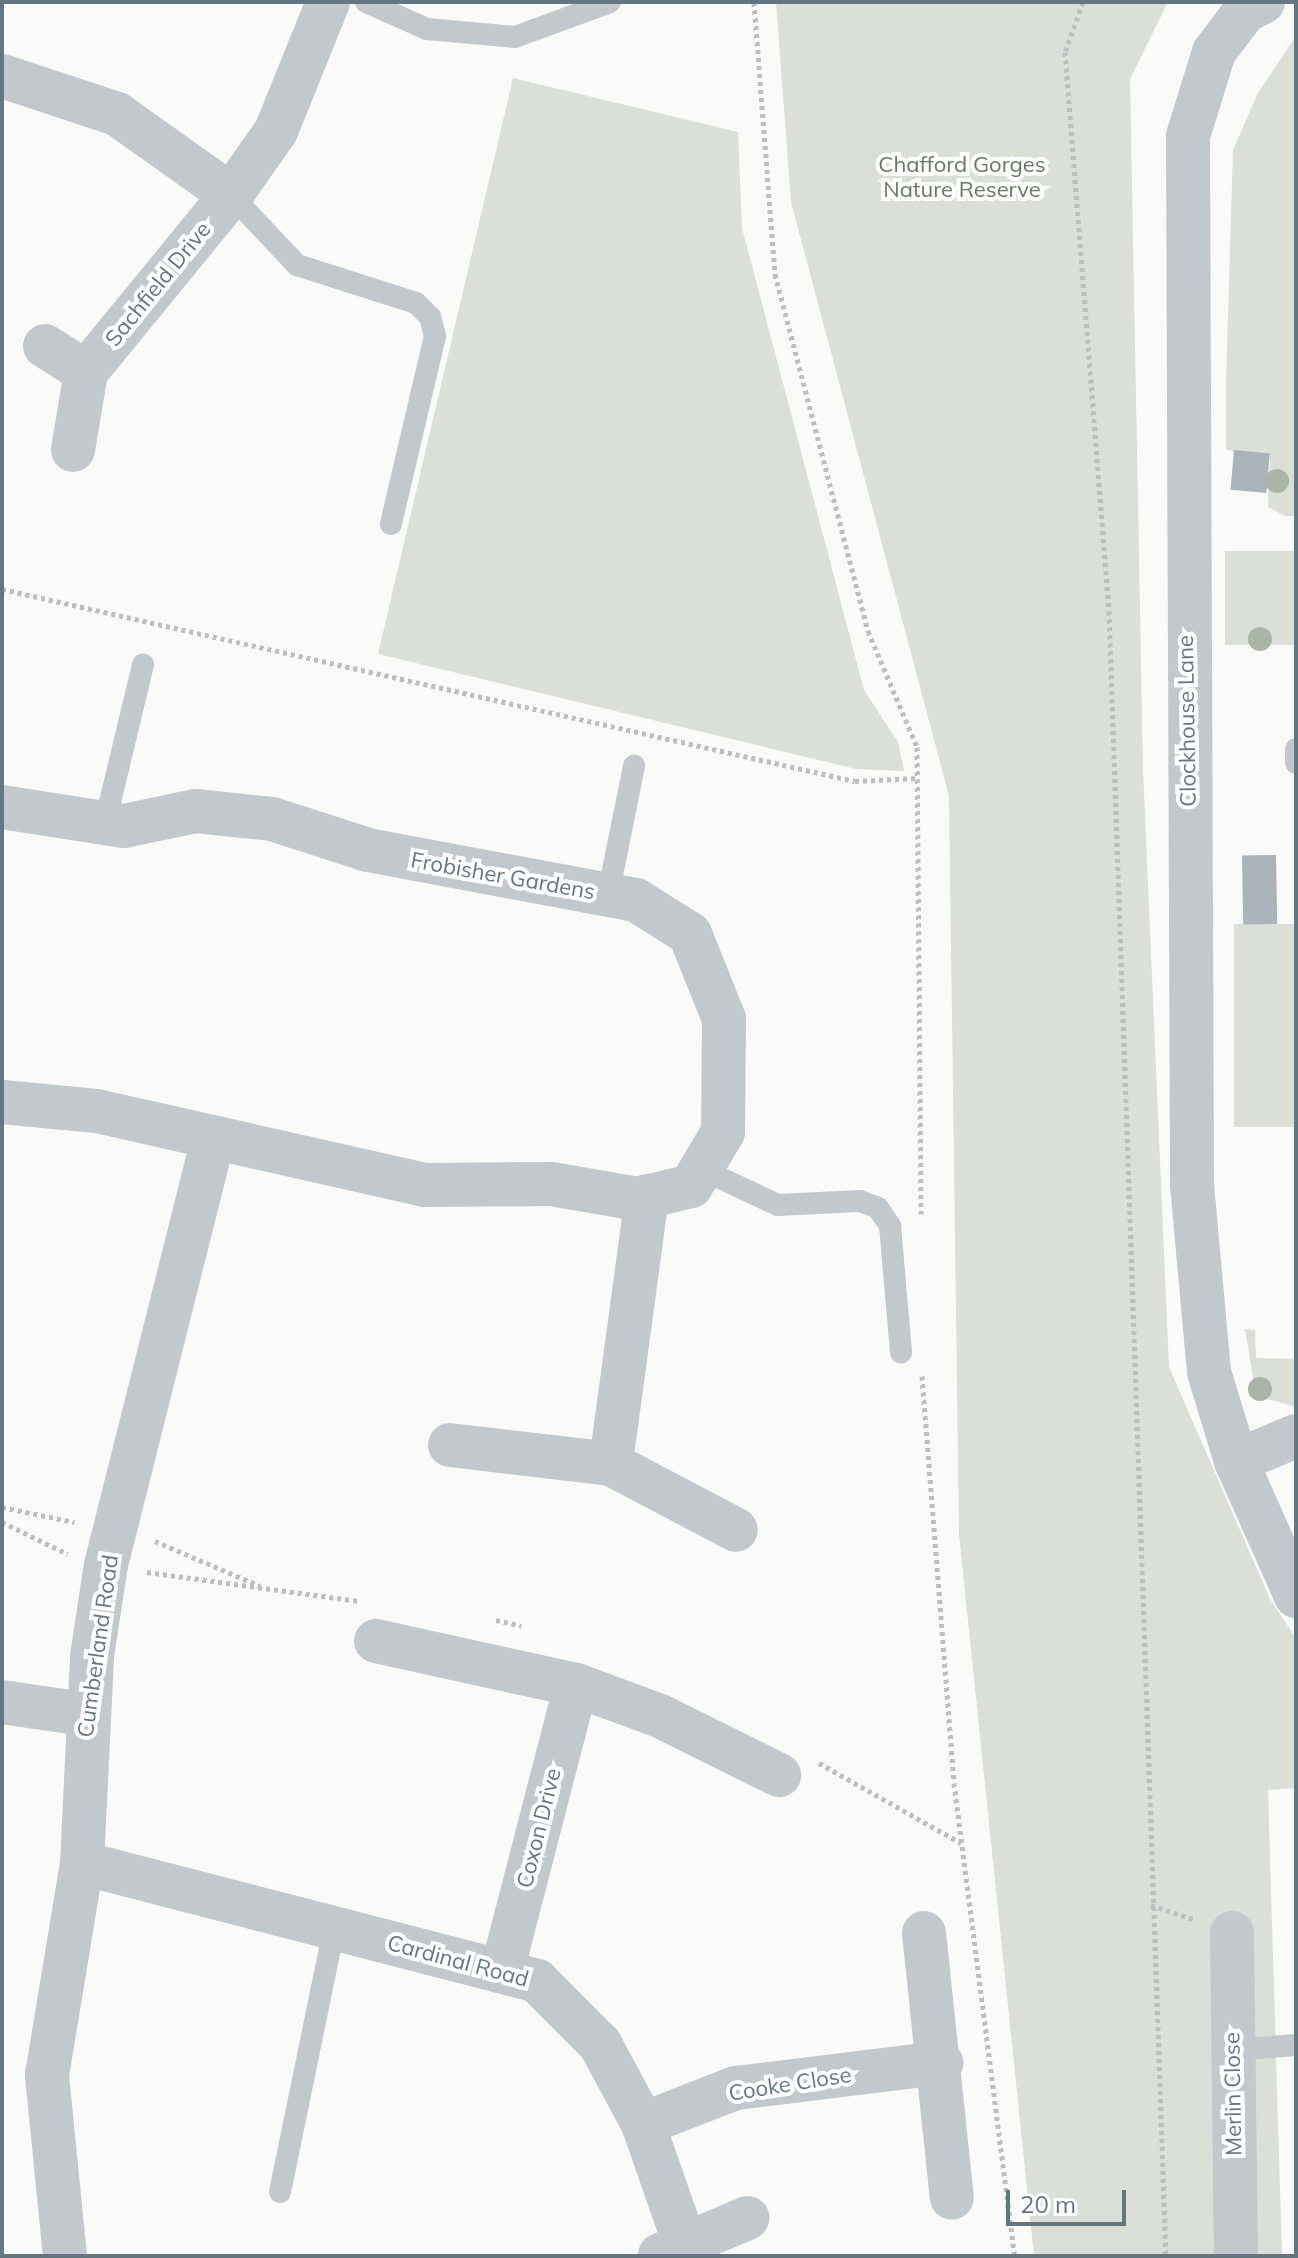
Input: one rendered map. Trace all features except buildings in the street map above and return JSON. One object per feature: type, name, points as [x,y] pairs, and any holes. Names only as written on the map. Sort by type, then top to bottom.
[{"type":"street","name":"Sachfield Drive","points":[[86,372],[231,195],[276,131],[328,2]]},
{"type":"street","name":"Clockhouse Lane","points":[[1263,2],[1245,11],[1214,52],[1188,136],[1192,1185],[1202,1326],[1236,1461],[1296,1596]]},
{"type":"street","points":[[2,76],[117,114],[231,195]]},
{"type":"street","points":[[45,346],[86,372],[73,450]]},
{"type":"street","name":"Frobisher Gardens","points":[[2,807],[105,823],[196,811],[272,819],[368,850],[636,900],[690,934],[724,1019],[723,1132],[691,1186],[647,1196],[551,1184],[425,1185],[213,1140],[96,1111],[2,1102]]},
{"type":"street","name":"Cumberland Road","points":[[65,2256],[47,2075],[82,1863],[84,1714],[106,1565],[213,1140]]},
{"type":"street","points":[[611,1464],[647,1196]]},
{"type":"street","points":[[1236,1461],[1296,1436]]},
{"type":"street","points":[[450,1445],[611,1464],[736,1530]]},
{"type":"street","points":[[376,1641],[576,1685],[660,1716],[779,1775]]},
{"type":"street","name":"Coxon Drive","points":[[502,1971],[576,1685]]},
{"type":"street","points":[[2,1702],[84,1714]]},
{"type":"street","name":"Cardinal Road","points":[[82,1863],[537,1981],[600,2044],[643,2124],[671,2250],[747,2218]]},
{"type":"street","points":[[924,1933],[941,2063],[952,2198]]},
{"type":"street","name":"Merlin Close","points":[[1232,1933],[1236,2256]]},
{"type":"street","name":"Cooke Close","points":[[643,2124],[736,2088],[941,2063]]},
{"type":"lane","points":[[366,2],[427,29],[515,37],[610,2]]},
{"type":"lane","points":[[231,195],[297,265],[416,303],[430,317],[435,336],[391,524]]},
{"type":"lane","points":[[105,823],[143,665]]},
{"type":"lane","points":[[1296,749],[1296,763]]},
{"type":"lane","points":[[608,895],[634,766]]},
{"type":"lane","points":[[701,1169],[778,1205],[860,1201],[878,1208],[890,1226],[901,1353]]},
{"type":"lane","points":[[280,2192],[334,1928]]},
{"type":"lane","points":[[1233,2050],[1296,2045]]},
{"type":"path","points":[[754,2],[775,274],[868,631],[917,747],[920,778],[921,1227]]},
{"type":"path","points":[[1083,2],[1065,52],[1109,611],[1166,2256]]},
{"type":"path","points":[[2,589],[855,781],[920,778]]},
{"type":"path","points":[[921,1368],[954,1783],[1015,2256]]},
{"type":"path","points":[[2,1507],[80,1523]]},
{"type":"path","points":[[2,1522],[85,1560]]},
{"type":"path","points":[[143,1572],[273,1590],[148,1539]]},
{"type":"green space","name":"Chafford Gorges Nature Reserve","points":[[776,2],[1168,2],[1130,79],[1143,769],[1169,1367],[1270,1599],[1296,1638],[1296,1788],[1268,1790],[1282,2256],[1034,2256],[959,1534],[949,796],[791,202]]},
{"type":"green space","points":[[1296,36],[1296,516],[1285,516],[1268,507],[1270,453],[1226,450],[1226,382],[1233,150],[1258,93]]},
{"type":"green space","points":[[513,78],[738,132],[742,228],[864,690],[898,742],[904,771],[856,769],[378,654]]},
{"type":"green space","points":[[1225,551],[1296,551],[1296,645],[1225,645]]},
{"type":"green space","points":[[1234,924],[1296,924],[1296,1127],[1234,1127]]},
{"type":"green space","points":[[1245,1329],[1255,1330],[1256,1358],[1296,1359],[1296,1407],[1256,1396]]}]
